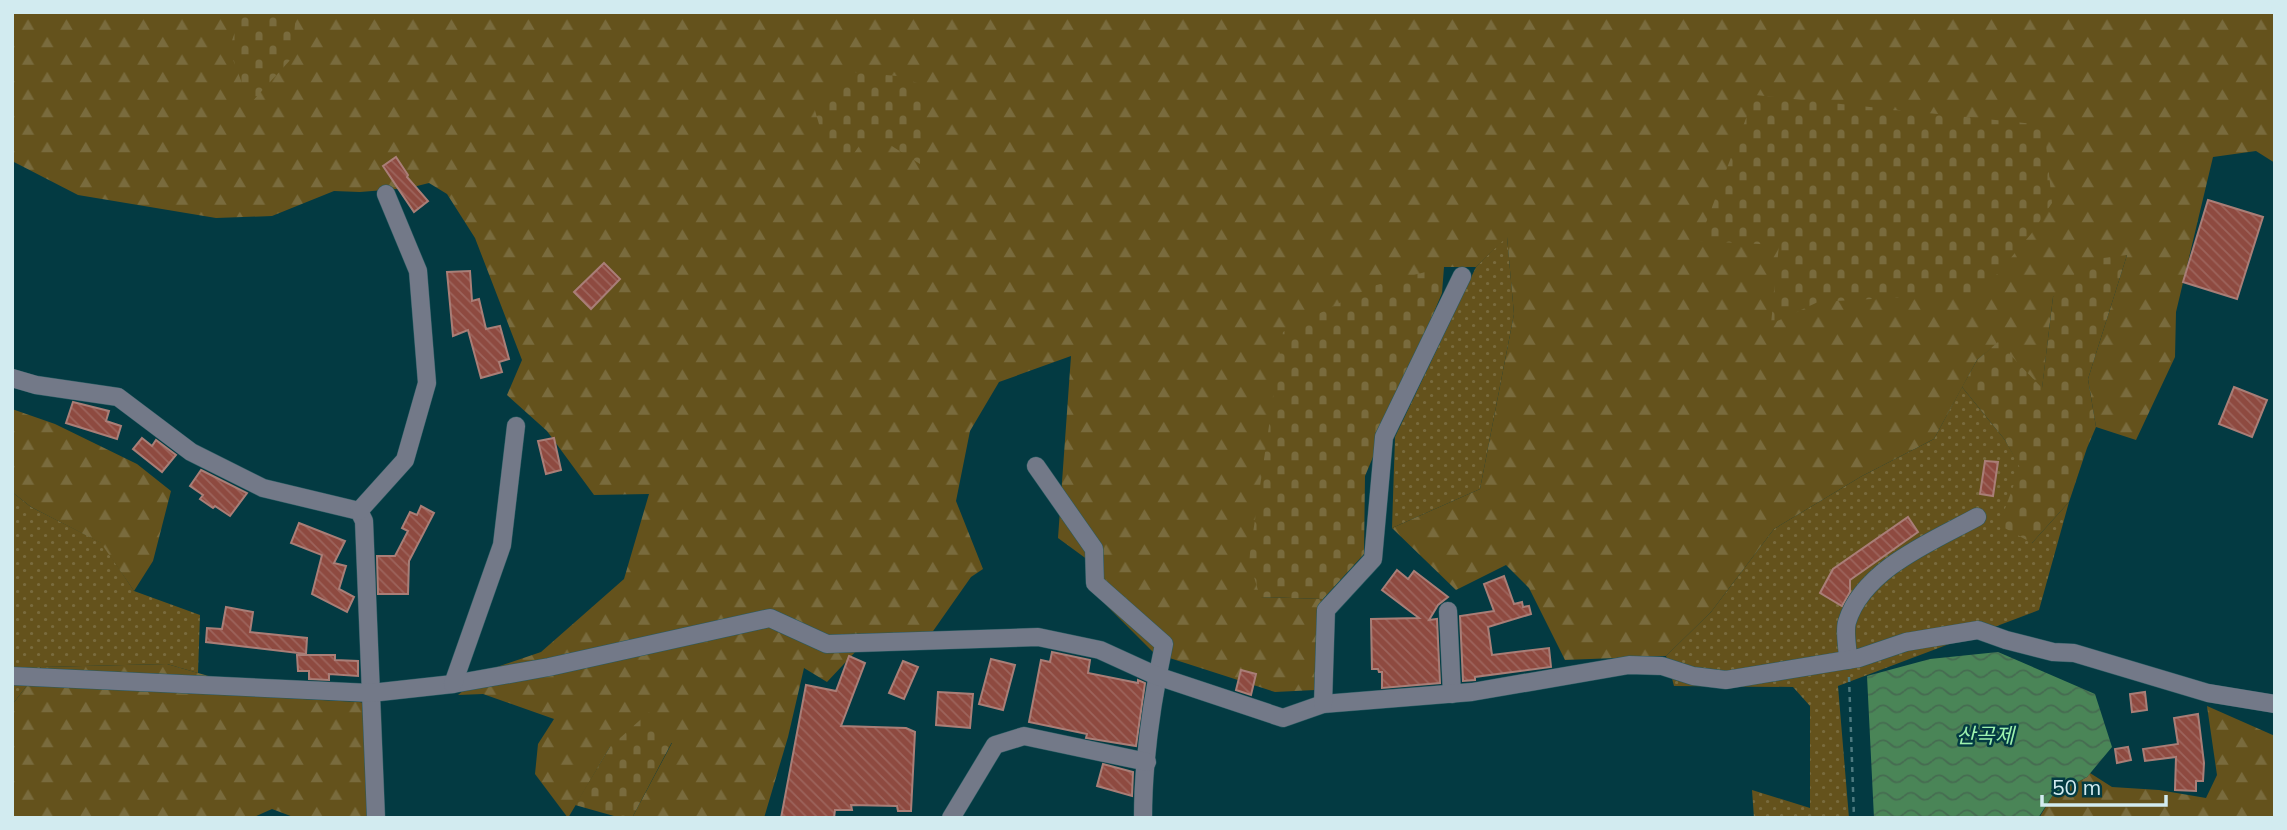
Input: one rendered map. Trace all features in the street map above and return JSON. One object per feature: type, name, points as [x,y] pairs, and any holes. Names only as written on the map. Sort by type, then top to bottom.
[{"type":"street","points":[[359,511],[405,460],[427,383],[418,271],[386,194]]},
{"type":"street","points":[[1323,704],[1326,610],[1373,559],[1384,438],[1462,276]]},
{"type":"street","points":[[12,378],[36,385],[118,397],[191,452],[264,488],[359,511],[364,521],[376,818]]},
{"type":"street","points":[[453,684],[502,545],[516,426]]},
{"type":"street","points":[[1036,466],[1094,549],[1096,583],[1164,643],[1157,676],[1143,818]]},
{"type":"street","points":[[1848,660],[1846,623],[1858,598],[1886,568],[1977,517]]},
{"type":"street","points":[[1448,611],[1452,694]]},
{"type":"street","points":[[12,676],[371,693],[453,684],[549,667],[770,618],[827,644],[1038,637],[1100,650],[1157,676],[1283,718],[1323,704],[1472,692],[1629,664],[1662,666],[1693,676],[1726,680],[1848,660],[1906,642],[1978,630],[2053,652],[2074,653],[2208,692],[2275,704]]},
{"type":"street","points":[[951,818],[995,745],[1024,736],[1147,762]]},
{"type":"path","points":[[1848,660],[1854,818]]},
{"type":"green space","points":[[12,12],[2275,12],[2275,163],[2256,151],[2213,157],[2176,312],[2175,357],[2136,440],[2096,427],[2088,379],[2127,255],[2053,297],[2042,389],[1998,343],[1977,360],[1934,439],[1862,476],[1774,529],[1711,612],[1666,656],[1565,660],[1529,588],[1506,565],[1456,590],[1392,528],[1480,489],[1514,314],[1507,237],[1476,267],[1444,267],[1260,597],[1323,599],[1315,690],[1275,692],[1154,653],[1088,587],[1088,560],[1058,538],[1071,356],[999,382],[970,431],[956,501],[983,569],[971,577],[931,634],[858,649],[827,682],[804,668],[788,737],[764,818],[632,818],[672,743],[610,747],[568,818],[535,774],[538,744],[554,719],[483,694],[458,695],[488,670],[541,652],[624,579],[649,494],[594,495],[547,431],[507,395],[522,360],[475,238],[447,194],[429,183],[409,188],[334,191],[272,216],[216,218],[78,195],[12,161]]},
{"type":"green space","points":[[242,12],[296,13],[292,58],[250,104],[229,49]]},
{"type":"green space","points":[[852,72],[897,76],[923,85],[920,164],[884,141],[862,142],[847,163],[821,131],[814,107]]},
{"type":"green space","points":[[1755,95],[2044,125],[2052,203],[2031,234],[1981,293],[1818,302],[1771,324],[1779,245],[1699,241]]},
{"type":"green space","points":[[1507,236],[1514,314],[1480,489],[1392,528],[1395,437],[1476,267]]},
{"type":"green space","points":[[2127,255],[2088,379],[2096,427],[2069,502],[2032,543],[1999,525],[2020,468],[2005,440],[1962,387],[1977,360],[1998,342],[2042,388],[2053,297],[2088,260]]},
{"type":"green space","points":[[1444,267],[1442,293],[1365,476],[1364,554],[1323,599],[1260,597],[1249,560],[1283,332],[1373,286]]},
{"type":"green space","points":[[1962,387],[2005,440],[2021,468],[2032,543],[2069,502],[2039,610],[1838,686],[1849,818],[1754,818],[1752,790],[1810,808],[1810,706],[1793,687],[1674,686],[1666,656],[1711,612],[1774,529],[1862,476],[1934,439]]},
{"type":"green space","points":[[12,409],[55,424],[137,464],[171,491],[153,561],[134,591],[101,543],[31,507],[12,492]]},
{"type":"green space","points":[[12,492],[31,507],[102,543],[134,591],[200,615],[198,673],[167,664],[41,667],[12,705]]},
{"type":"green space","points":[[167,664],[284,698],[359,702],[381,706],[382,815],[357,818],[296,818],[272,809],[252,818],[12,818],[12,705],[41,667]]},
{"type":"green space","points":[[2207,706],[2275,736],[2275,818],[2039,818],[2053,795],[2090,773],[2112,787],[2159,790],[2206,798],[2217,775]]},
{"type":"green space","points":[[649,712],[672,742],[632,818],[621,818],[575,805],[610,747]]},
{"type":"water","name":"산곡제","points":[[1998,652],[2095,694],[2112,747],[2087,777],[2053,795],[2038,818],[1874,818],[1867,676],[1930,659]]},
{"type":"building","points":[[396,157],[407,177],[428,201],[414,212],[383,166]]},
{"type":"building","points":[[2208,200],[2263,217],[2237,299],[2183,282]]},
{"type":"building","points":[[604,263],[620,279],[591,309],[574,292]]},
{"type":"building","points":[[470,271],[472,301],[479,299],[486,329],[500,326],[509,359],[499,362],[502,372],[481,378],[468,330],[453,336],[447,272]]},
{"type":"building","points":[[2234,387],[2267,400],[2252,437],[2219,424]]},
{"type":"building","points":[[73,402],[109,411],[106,421],[121,426],[117,439],[66,423]]},
{"type":"building","points":[[142,438],[152,446],[156,440],[176,455],[162,472],[133,449]]},
{"type":"building","points":[[554,438],[561,470],[546,474],[538,441]]},
{"type":"building","points":[[1985,461],[1998,462],[1993,496],[1980,494]]},
{"type":"building","points":[[201,470],[247,493],[230,516],[200,499],[203,495],[190,486]]},
{"type":"building","points":[[421,506],[434,513],[409,561],[408,594],[378,594],[377,556],[395,556],[408,531],[402,528],[410,512],[417,515]]},
{"type":"building","points":[[1908,517],[1918,532],[1850,580],[1850,592],[1842,606],[1820,593],[1833,569]]},
{"type":"building","points":[[299,523],[345,541],[334,563],[346,566],[339,589],[354,597],[347,612],[312,594],[322,555],[291,543]]},
{"type":"building","points":[[1397,570],[1408,579],[1414,571],[1448,597],[1438,605],[1429,620],[1437,619],[1440,683],[1382,688],[1382,672],[1372,669],[1371,619],[1419,618],[1382,590]]},
{"type":"building","points":[[1504,576],[1514,604],[1522,602],[1523,607],[1529,606],[1531,614],[1488,627],[1492,655],[1549,648],[1551,667],[1463,681],[1460,616],[1494,611],[1484,584]]},
{"type":"building","points":[[226,607],[253,612],[250,632],[307,638],[306,654],[206,642],[207,628],[222,629]]},
{"type":"building","points":[[1052,652],[1090,660],[1088,673],[1145,683],[1136,746],[1086,738],[1087,734],[1029,722],[1041,660],[1050,662]]},
{"type":"building","points":[[297,655],[335,655],[335,660],[358,661],[358,676],[329,674],[329,680],[309,679],[309,671],[298,671]]},
{"type":"building","points":[[849,656],[865,663],[841,726],[906,728],[915,732],[911,811],[898,811],[897,806],[851,805],[852,810],[835,810],[834,818],[781,818],[806,685],[836,691]]},
{"type":"building","points":[[991,659],[1015,665],[1003,710],[979,704]]},
{"type":"building","points":[[903,661],[918,667],[904,699],[889,693]]},
{"type":"building","points":[[1241,670],[1256,674],[1251,695],[1236,690]]},
{"type":"building","points":[[938,692],[973,694],[970,728],[936,725]]},
{"type":"building","points":[[2145,692],[2147,710],[2132,712],[2130,694]]},
{"type":"building","points":[[2198,714],[2204,763],[2203,781],[2196,781],[2196,791],[2175,790],[2176,757],[2145,761],[2143,749],[2178,744],[2174,718]]},
{"type":"building","points":[[2128,747],[2131,760],[2117,763],[2115,749]]},
{"type":"building","points":[[1103,764],[1133,772],[1132,796],[1097,786]]}]
